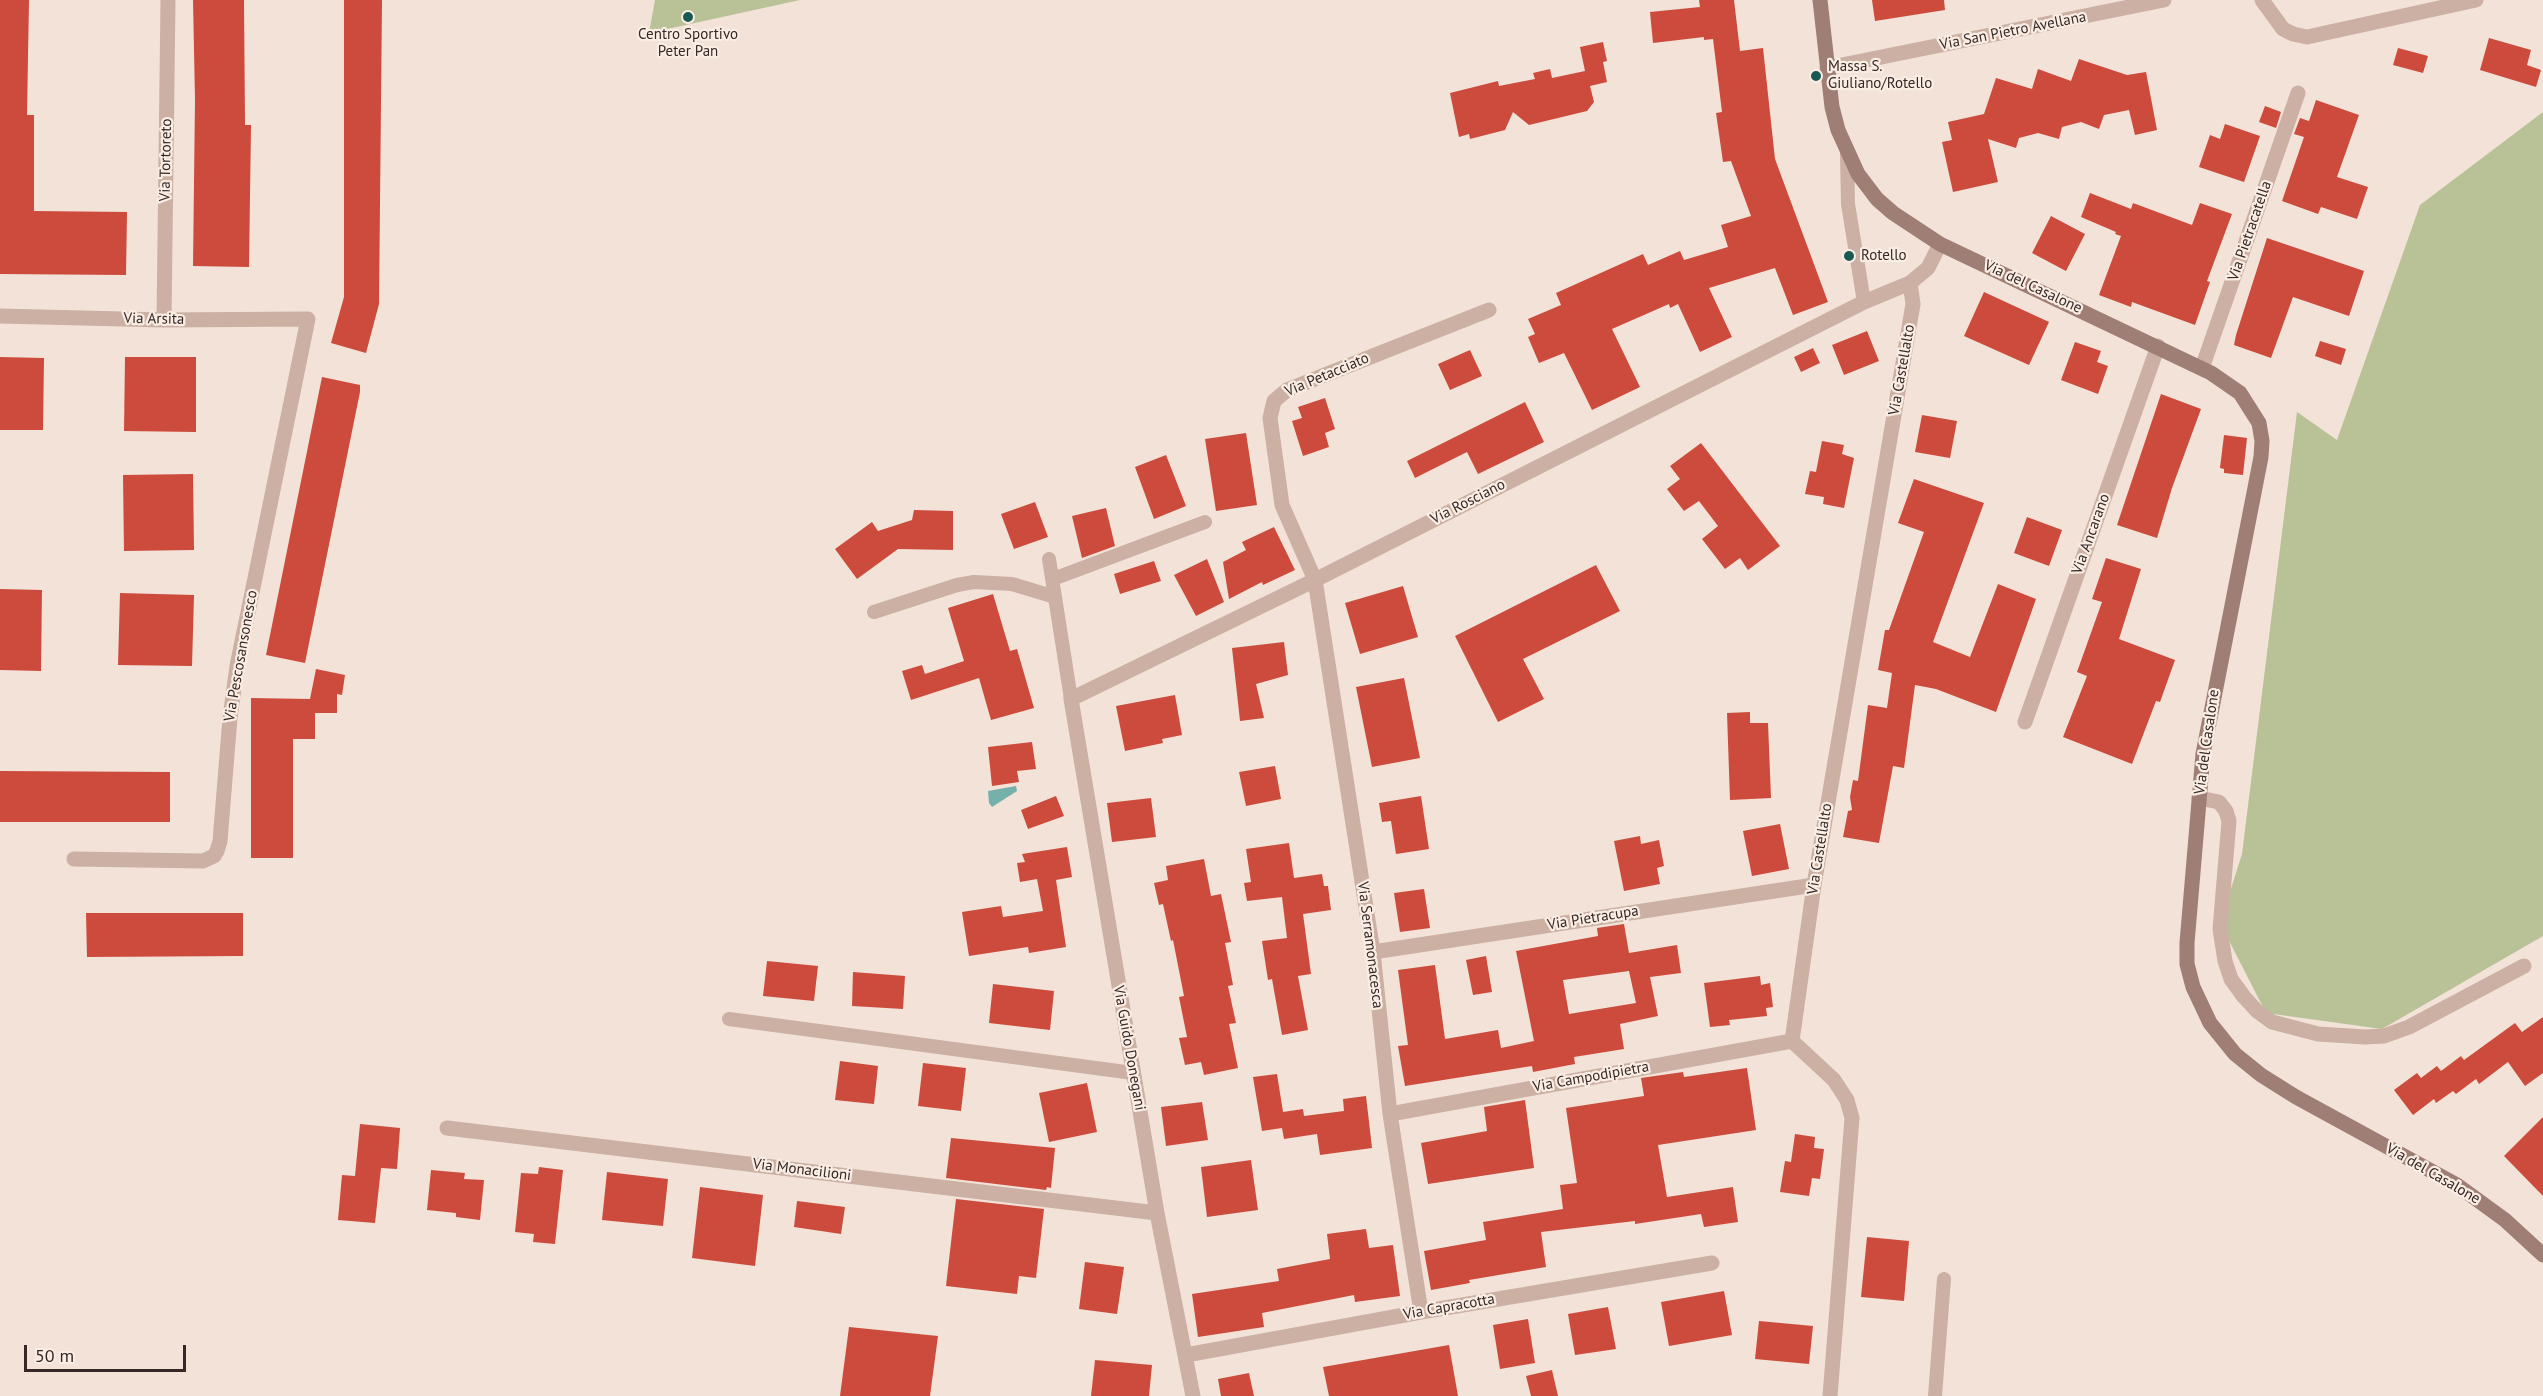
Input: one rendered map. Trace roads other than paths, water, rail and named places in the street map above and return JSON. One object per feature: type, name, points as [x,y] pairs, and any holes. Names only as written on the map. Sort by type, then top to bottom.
[{"type":"street","name":"Via Tortoreto","points":[[164,320],[168,0]]},
{"type":"street","name":"Via del Casalone","points":[[1820,0],[1834,118],[1847,154],[1876,199],[1940,244],[2202,368],[2233,387],[2248,403],[2259,423],[2262,449],[2208,725],[2199,798],[2186,950],[2189,975],[2197,998],[2216,1032],[2235,1054],[2261,1075],[2296,1097],[2457,1185],[2505,1220],[2543,1255]]},
{"type":"street","name":"Via San Pietro Avellana","points":[[1827,68],[2164,0]]},
{"type":"street","points":[[2262,0],[2283,29],[2303,37],[2476,0]]},
{"type":"street","name":"Via Pietracatella","points":[[2202,368],[2298,93]]},
{"type":"street","points":[[1910,283],[1928,268],[1940,244]]},
{"type":"street","name":"Via Rosciano","points":[[1071,699],[1315,580],[1864,302],[1910,283]]},
{"type":"street","name":"Via Castellalto","points":[[1791,1041],[1814,885],[1913,304],[1910,283]]},
{"type":"street","name":"Via Petacciato","points":[[1315,580],[1286,518],[1278,490],[1270,418],[1274,401],[1287,390],[1489,310]]},
{"type":"street","name":"Via Arsita","points":[[0,316],[164,320],[308,319]]},
{"type":"street","name":"Via Pescosansonesco","points":[[74,859],[203,861],[214,856],[217,851],[236,675],[278,456],[308,319]]},
{"type":"street","name":"Via Ancarano","points":[[2025,722],[2158,346]]},
{"type":"street","name":"Via Serramonacesca","points":[[1315,580],[1373,952],[1390,1114],[1421,1312]]},
{"type":"street","name":"Via Guido Donegani","points":[[1071,699],[1157,1213],[1193,1396]]},
{"type":"street","points":[[2199,798],[2219,802],[2226,810],[2229,821],[2220,929],[2225,961],[2231,979],[2244,997],[2272,1022],[2318,1034],[2384,1036],[2409,1027],[2524,966]]},
{"type":"street","name":"Via Pietracupa","points":[[1373,952],[1814,885]]},
{"type":"street","points":[[1791,1041],[1834,1080],[1847,1100],[1852,1118],[1830,1396]]},
{"type":"street","name":"Via Campodipietra","points":[[1390,1114],[1791,1041]]},
{"type":"street","name":"Via Monacilioni","points":[[447,1128],[1157,1213]]},
{"type":"street","name":"Via Capracotta","points":[[1186,1355],[1421,1312],[1712,1263]]},
{"type":"lane","points":[[1847,154],[1848,204],[1864,302]]},
{"type":"lane","points":[[1053,579],[1205,522]]},
{"type":"lane","points":[[1049,559],[1071,699]]},
{"type":"lane","points":[[874,612],[957,585],[974,582],[1012,584],[1055,597]]},
{"type":"lane","points":[[729,1019],[1133,1073]]},
{"type":"lane","points":[[1935,1396],[1944,1279]]},
{"type":"water","points":[[1016,786],[1017,791],[992,807],[989,803],[988,791]]},
{"type":"place","name":"Centro Sportivo Peter Pan","points":[[688,17]]},
{"type":"place","name":"Massa S. Giuliano/Rotello","points":[[1816,76]]},
{"type":"place","name":"Rotello","points":[[1849,256]]}]
